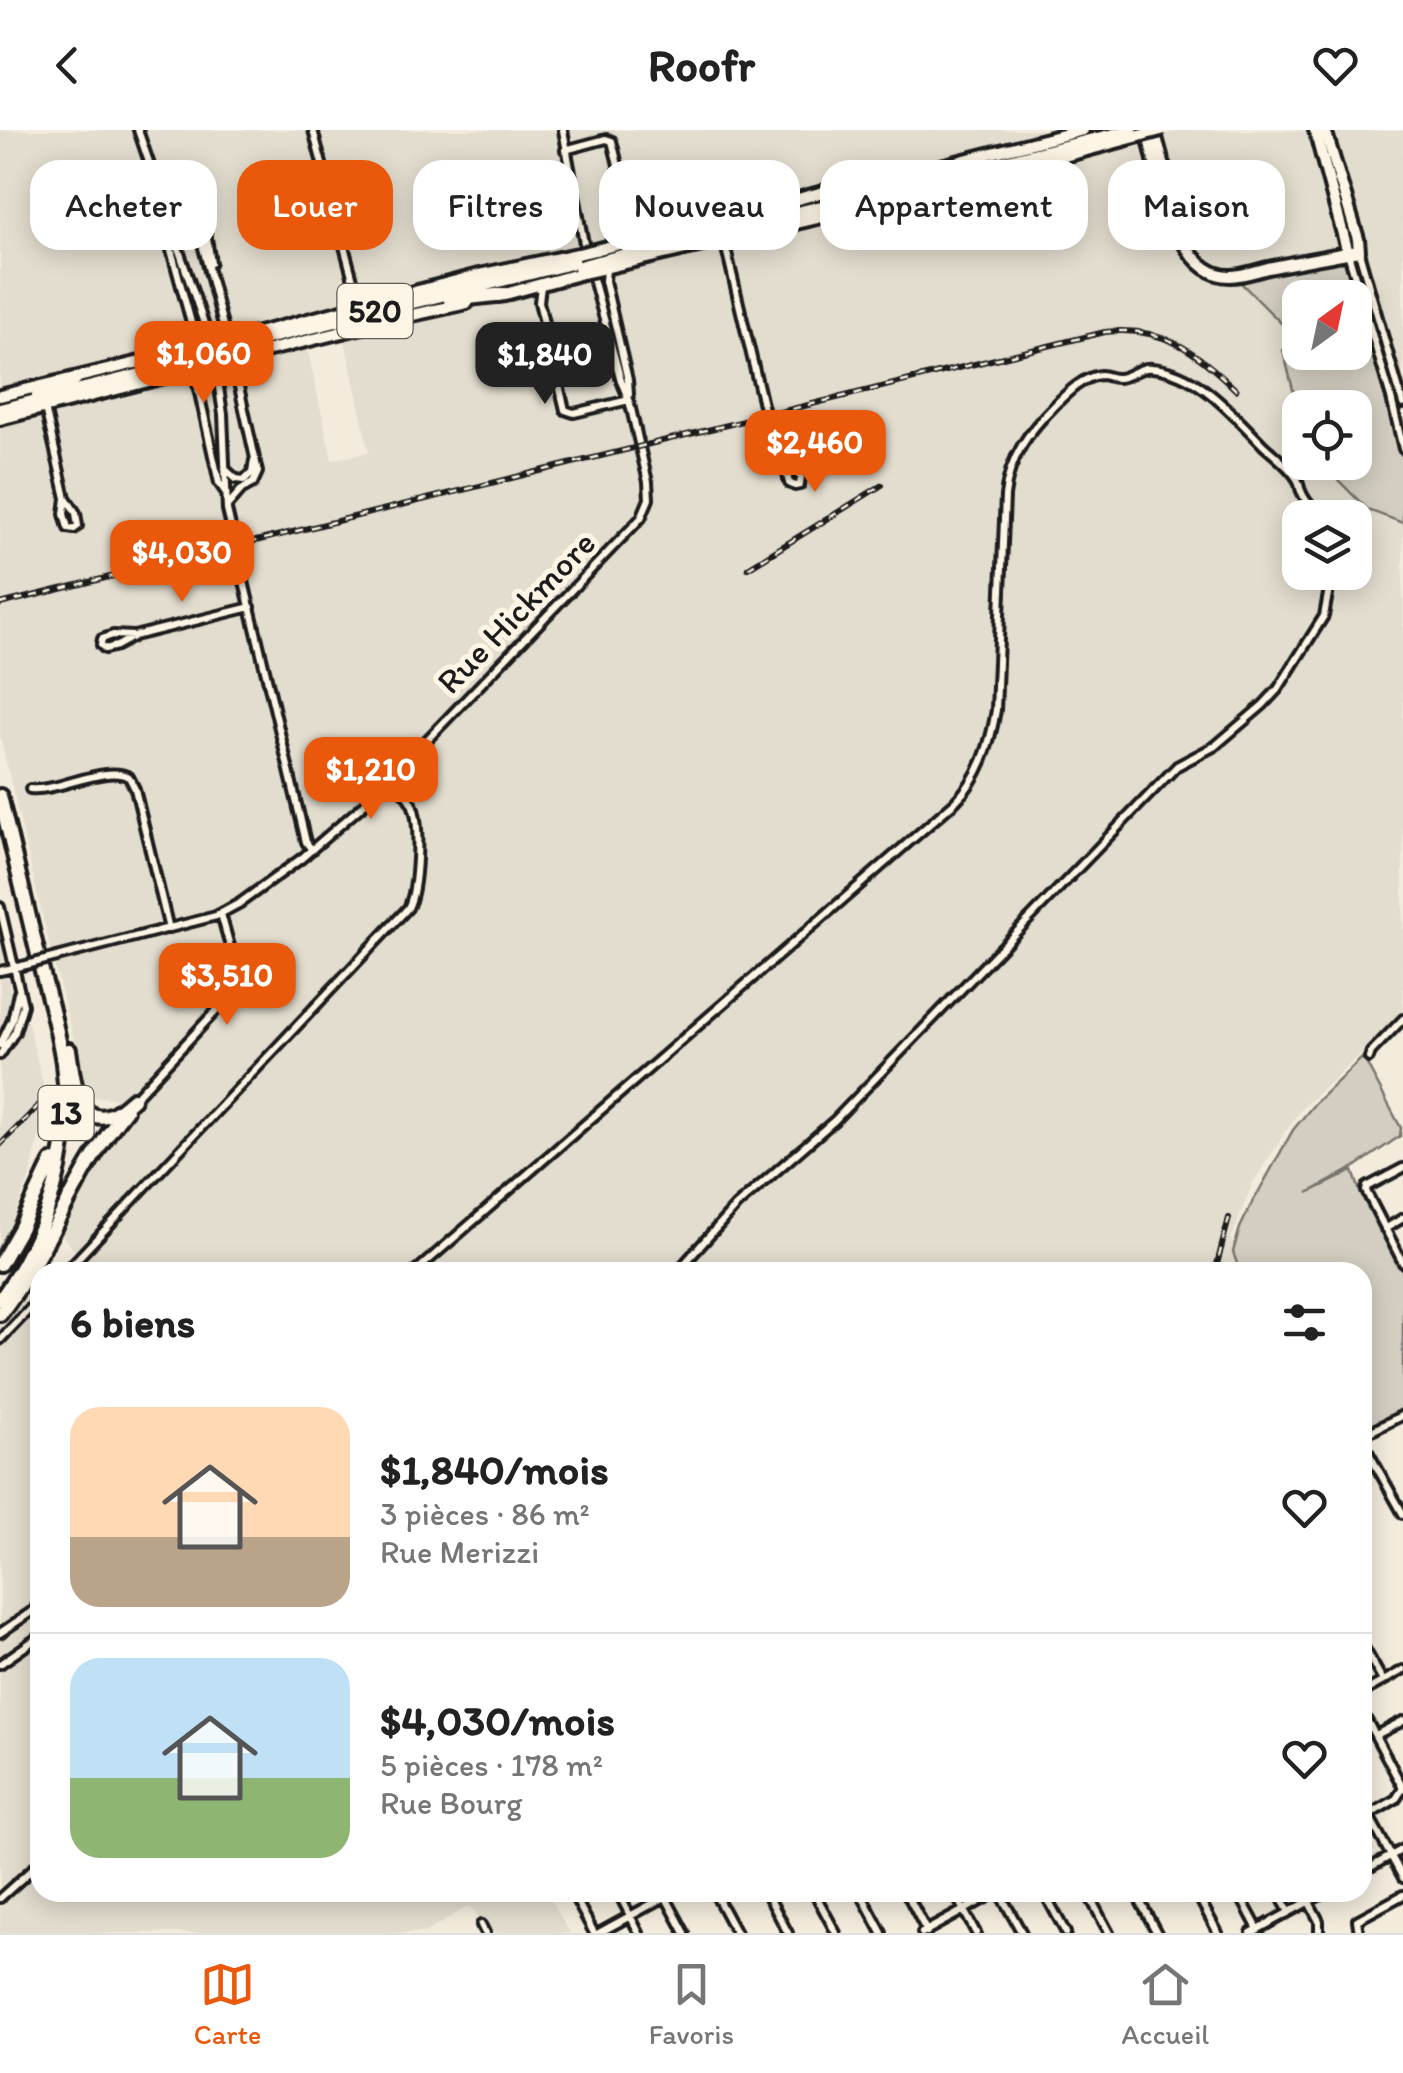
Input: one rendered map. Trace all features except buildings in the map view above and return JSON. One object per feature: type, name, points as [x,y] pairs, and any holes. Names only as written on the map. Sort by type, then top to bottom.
[{"type":"highway","name":"520","points":[[998,160],[1112,130]]},
{"type":"highway","name":"520","points":[[1017,160],[1147,131]]},
{"type":"highway","name":"520","points":[[3,411],[214,353],[820,206]]},
{"type":"highway","name":"520","points":[[3,411],[214,353],[645,250]]},
{"type":"highway","points":[[670,254],[679,250]]},
{"type":"highway","points":[[461,280],[528,280]]},
{"type":"highway","points":[[437,301],[505,294]]},
{"type":"highway","points":[[41,401],[75,379]]},
{"type":"highway","name":"13","points":[[0,796],[60,1047],[65,1086],[64,1134],[57,1180],[41,1230],[0,1300]]},
{"type":"highway","name":"13","points":[[0,831],[52,1049],[57,1106],[44,1197],[0,1286]]},
{"type":"highway","points":[[29,915],[60,1013],[80,1103],[89,1112],[102,1116],[115,1113],[133,1100]]},
{"type":"highway","points":[[35,1262],[94,1154],[133,1100]]},
{"type":"highway","points":[[0,1264],[52,1160]]},
{"type":"highway","points":[[0,1314],[30,1270]]},
{"type":"main road","points":[[1315,130],[1354,252]]},
{"type":"main road","points":[[1326,130],[1358,239],[1354,252]]},
{"type":"main road","points":[[966,160],[1075,131]]},
{"type":"main road","points":[[1046,160],[1147,131],[1179,218],[1197,249],[1219,274],[1232,276],[1354,252]]},
{"type":"main road","points":[[0,396],[54,381],[505,294],[528,280],[541,284],[614,250]]},
{"type":"main road","points":[[41,401],[194,369],[214,353],[461,280],[685,250]]},
{"type":"street","points":[[138,130],[148,160]]},
{"type":"street","points":[[313,130],[360,308]]},
{"type":"street","points":[[561,130],[590,262],[629,400]]},
{"type":"street","points":[[566,150],[606,139],[612,141],[617,160]]},
{"type":"street","points":[[174,250],[196,336],[214,353]]},
{"type":"street","points":[[179,250],[258,471],[252,484],[242,488],[227,506]]},
{"type":"street","points":[[203,250],[212,282]]},
{"type":"street","points":[[209,250],[227,506],[306,842],[312,850]]},
{"type":"street","points":[[726,250],[771,439],[784,462]]},
{"type":"street","points":[[1354,252],[1403,404]]},
{"type":"street","points":[[1354,252],[1403,448]]},
{"type":"street","points":[[590,262],[605,281],[629,400]]},
{"type":"street","points":[[528,280],[539,302],[566,411],[574,413],[629,400]]},
{"type":"street","points":[[539,302],[541,284]]},
{"type":"street","points":[[426,1262],[968,788],[990,743],[996,710],[1008,474],[1027,436],[1072,390],[1092,377],[1119,378],[1146,368],[1160,369],[1194,383],[1219,401],[1285,466],[1298,480],[1306,500]]},
{"type":"street","points":[[194,369],[220,485],[226,494]]},
{"type":"street","name":"Rue Hickmore","points":[[0,972],[221,914],[312,850],[390,779],[643,516],[649,488],[629,400]]},
{"type":"street","points":[[41,401],[66,498]]},
{"type":"street","points":[[226,469],[236,479],[246,480],[253,471],[254,459]]},
{"type":"street","points":[[226,479],[242,488]]},
{"type":"street","points":[[686,1262],[736,1206],[835,1120],[1177,766],[1214,746],[1270,698],[1324,616],[1329,590]]},
{"type":"street","points":[[134,636],[251,607]]},
{"type":"street","points":[[30,789],[116,773],[131,779],[169,929]]},
{"type":"street","points":[[74,1262],[408,908],[416,885],[415,814],[408,798],[390,779]]},
{"type":"street","points":[[0,907],[23,1003],[15,1032],[0,1055]]},
{"type":"street","points":[[133,1100],[236,991],[237,970],[221,914]]},
{"type":"street","points":[[0,1044],[15,1011],[18,982]]},
{"type":"street","points":[[1369,1058],[1370,1052],[1403,1019]]},
{"type":"street","points":[[1403,1168],[1366,1190],[1403,1262]]},
{"type":"street","points":[[1385,1228],[1403,1218]]},
{"type":"street","points":[[0,1340],[30,1308]]},
{"type":"street","points":[[1372,1433],[1403,1414]]},
{"type":"street","points":[[1372,1457],[1403,1514]]},
{"type":"street","points":[[0,1633],[30,1613]]},
{"type":"street","points":[[0,1664],[30,1643]]},
{"type":"street","points":[[1372,1662],[1384,1681]]},
{"type":"street","points":[[1372,1687],[1403,1670]]},
{"type":"street","points":[[1376,1735],[1403,1720]]},
{"type":"street","points":[[1372,1728],[1403,1788],[1396,1799],[1372,1813]]},
{"type":"street","points":[[1372,1820],[1403,1878]]},
{"type":"street","points":[[1372,1867],[1403,1848]]},
{"type":"street","points":[[0,1898],[30,1871]]},
{"type":"street","points":[[1359,1933],[1356,1924],[1360,1918],[1403,1895]]},
{"type":"street","points":[[578,1902],[596,1933],[654,1902]]},
{"type":"street","points":[[623,1902],[639,1933]]},
{"type":"street","points":[[671,1902],[685,1933]]},
{"type":"street","points":[[719,1902],[736,1933]]},
{"type":"street","points":[[771,1902],[788,1933]]},
{"type":"street","points":[[819,1902],[836,1933]]},
{"type":"street","points":[[865,1902],[882,1933]]},
{"type":"street","points":[[911,1902],[926,1932],[980,1902]]},
{"type":"street","points":[[959,1902],[976,1933]]},
{"type":"street","points":[[1004,1902],[1022,1933]]},
{"type":"street","points":[[1049,1902],[1066,1933]]},
{"type":"street","points":[[1092,1902],[1109,1933]]},
{"type":"street","points":[[1140,1902],[1157,1933]]},
{"type":"street","points":[[1201,1902],[1218,1933]]},
{"type":"street","points":[[1242,1902],[1254,1931],[1309,1902],[1319,1921],[1319,1933]]},
{"type":"street","points":[[1284,1902],[1289,1912]]},
{"type":"shaded area","points":[[0,130],[1050,130],[935,160],[820,160],[820,190],[800,195],[800,160],[599,160],[599,242],[579,247],[579,160],[413,160],[413,250],[565,250],[0,389]]},
{"type":"shaded area","points":[[1181,130],[1403,131],[1403,389],[1364,243],[1240,269],[1239,282],[1282,321],[1282,370],[1296,370],[1298,390],[1282,390],[1282,480],[1357,480],[1403,513],[1403,1011],[1300,1110],[1252,1184],[1232,1237],[1235,1262],[69,1262],[120,1218],[296,1023],[76,1252],[60,1233],[128,1119],[119,1099],[88,1096],[0,736],[0,426],[307,347],[332,460],[369,452],[344,336],[530,295],[551,286],[704,250],[721,250],[732,296],[742,292],[734,250],[800,250],[800,227],[820,222],[820,250],[1088,250],[1088,160],[1071,160]]},
{"type":"shaded area","points":[[1334,260],[1346,264],[1351,280],[1282,280],[1282,324],[1242,284],[1242,277]]},
{"type":"shaded area","points":[[1372,352],[1403,457],[1403,523],[1372,511],[1372,500],[1358,500],[1338,480],[1372,480],[1372,390],[1293,390],[1288,370],[1372,370]]},
{"type":"shaded area","points":[[0,940],[10,990],[28,1024],[43,1084],[40,1132],[31,1174],[0,1243]]},
{"type":"shaded area","points":[[1363,1057],[1401,1128],[1400,1136],[1308,1193],[1353,1171],[1361,1194],[1403,1271],[1403,1408],[1372,1425],[1372,1262],[1236,1262],[1233,1252],[1250,1207],[1293,1130]]},
{"type":"shaded area","points":[[30,1297],[30,1902],[552,1902],[570,1933],[490,1933],[487,1920],[479,1919],[469,1906],[424,1933],[0,1933],[0,1323]]},
{"type":"railway","points":[[0,604],[1105,332],[1144,333],[1178,344],[1236,390]]},
{"type":"railway","points":[[748,568],[882,485]]},
{"type":"railway","points":[[0,1145],[43,1101]]},
{"type":"railway","points":[[1218,1262],[1229,1218]]}]
